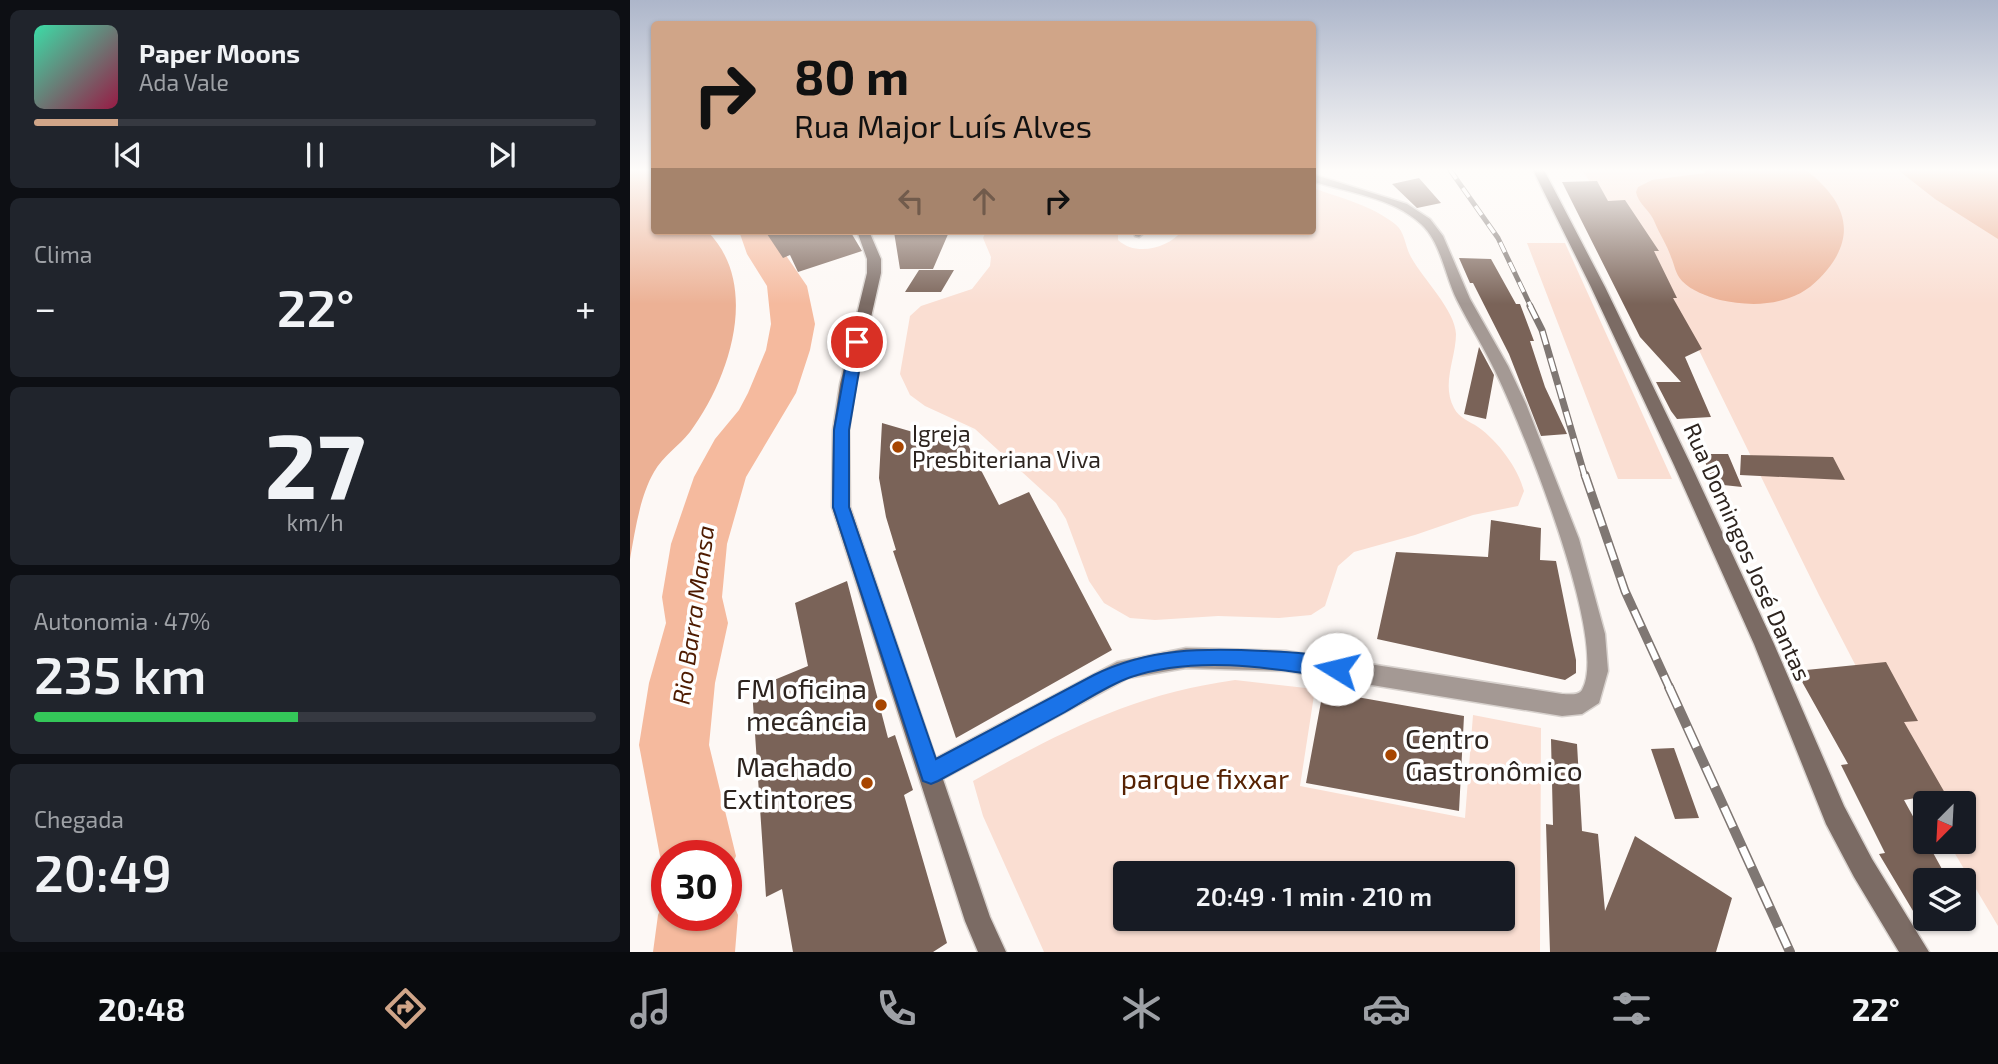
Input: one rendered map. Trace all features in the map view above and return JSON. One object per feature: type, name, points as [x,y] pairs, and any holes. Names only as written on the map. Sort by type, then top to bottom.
[{"type":"street","points":[[931,773],[1125,669],[1163,660],[1214,657],[1286,661],[1562,705],[1577,705],[1592,694],[1598,675],[1598,650],[1568,535],[1540,456],[1506,378],[1458,289],[1432,229],[1415,214]]},
{"type":"street","name":"Rua Domingos José Dantas","points":[[1561,214],[1726,560],[1777,674],[1835,816],[1915,952]]},
{"type":"street","points":[[864,235],[875,266],[850,371],[843,419],[839,474],[841,507],[978,921],[992,952]]},
{"type":"green space","points":[[1316,214],[1381,214],[1395,224],[1401,231],[1416,266],[1444,305],[1454,325],[1456,334],[1449,380],[1450,399],[1461,417],[1493,440],[1512,464],[1524,491],[1518,506],[1473,515],[1354,552],[1338,566],[1325,606],[1311,615],[1155,620],[1130,618],[1104,603],[1089,581],[1066,519],[1056,503],[975,429],[925,406],[910,395],[900,374],[910,316],[921,306],[972,289],[990,266],[991,257],[983,238],[984,235],[1118,235],[1118,240],[1125,245],[1142,249],[1160,246],[1176,237],[1316,235]]},
{"type":"green space","points":[[1612,214],[1998,214],[1998,926],[1976,889],[1976,868],[1963,868],[1955,854],[1976,854],[1976,791],[1921,791],[1819,595],[1691,334]]},
{"type":"green space","points":[[1527,243],[1565,243],[1672,479],[1618,479]]},
{"type":"green space","name":"parque fixxar","points":[[1235,680],[1315,689],[1300,786],[1465,818],[1473,715],[1541,728],[1540,952],[1044,952],[983,816],[973,781],[1068,731],[1130,705]]},
{"type":"shaded area","points":[[630,214],[651,214],[651,235],[710,235],[723,253],[733,277],[736,304],[734,331],[717,385],[690,432],[662,461],[649,481],[630,559]]},
{"type":"shaded area","points":[[1650,214],[1841,214],[1844,229],[1837,256],[1815,283],[1795,296],[1781,301],[1746,304],[1720,300],[1686,285],[1678,275]]},
{"type":"shaded area","points":[[1959,214],[1998,214],[1998,239]]},
{"type":"building","points":[[1578,214],[1635,214],[1659,251],[1654,251],[1677,298],[1673,298],[1702,349],[1685,357],[1711,417],[1677,419],[1656,382],[1681,382],[1640,337]]},
{"type":"building","points":[[768,235],[852,235],[862,251],[798,272],[790,255],[783,258]]},
{"type":"building","points":[[894,235],[948,235],[933,269],[900,269]]},
{"type":"building","points":[[1459,258],[1491,259],[1516,304],[1520,304],[1534,341],[1530,341],[1545,387],[1567,434],[1541,436],[1509,354]]},
{"type":"building","points":[[919,270],[954,270],[941,292],[905,292]]},
{"type":"building","points":[[1479,347],[1494,375],[1486,419],[1464,414]]},
{"type":"building","points":[[882,423],[961,446],[967,443],[999,505],[1029,492],[1112,650],[956,738],[893,551],[896,550],[886,517],[879,478]]},
{"type":"building","points":[[1702,454],[1728,454],[1742,487],[1714,484]]},
{"type":"building","points":[[1741,455],[1833,457],[1845,480],[1740,475]]},
{"type":"building","points":[[1491,520],[1541,528],[1540,560],[1556,561],[1576,660],[1576,673],[1565,680],[1377,639],[1396,552],[1488,557]]},
{"type":"building","points":[[847,581],[888,738],[895,735],[913,790],[904,795],[947,943],[933,952],[793,952],[782,889],[766,897],[752,689],[808,666],[795,603]]},
{"type":"building","points":[[1886,662],[1918,721],[1904,722],[1944,791],[1913,791],[1913,798],[1904,800],[1913,816],[1913,854],[1934,854],[1941,868],[1913,868],[1913,911],[1879,854],[1885,853],[1841,765],[1848,764],[1796,671]]},
{"type":"building","points":[[1323,691],[1464,716],[1459,811],[1306,783]]},
{"type":"building","points":[[1551,739],[1577,744],[1582,831],[1598,834],[1605,911],[1635,836],[1732,898],[1716,952],[1550,952],[1546,824],[1553,825]]},
{"type":"building","points":[[1674,748],[1699,818],[1675,819],[1651,749]]},
{"type":"waterway","name":"Rio Barra Mansa","points":[[695,840],[674,745],[682,683],[697,623],[692,597],[699,544],[720,477],[733,452],[757,421],[772,393],[788,350],[793,324],[787,286],[766,254],[759,235]]},
{"type":"waterway","name":"Rio Barra Mansa","points":[[694,952],[696,931]]},
{"type":"railway","points":[[1481,214],[1498,238],[1531,307]]},
{"type":"railway","points":[[1530,306],[1542,330],[1585,477]]},
{"type":"railway","points":[[1585,475],[1625,591],[1670,689]]},
{"type":"railway","points":[[1669,687],[1790,952]]},
{"type":"place","name":"Igreja Presbiteriana Viva","points":[[898,447]]},
{"type":"place","name":"FM oficina mecância","points":[[881,705]]},
{"type":"place","name":"Centro Gastronômico","points":[[1391,755]]},
{"type":"place","name":"Machado Extintores","points":[[867,783]]},
{"type":"route","points":[[857,342],[841,430],[841,507],[931,773],[1125,669],[1163,660],[1214,657],[1286,661],[1337,669]]}]
